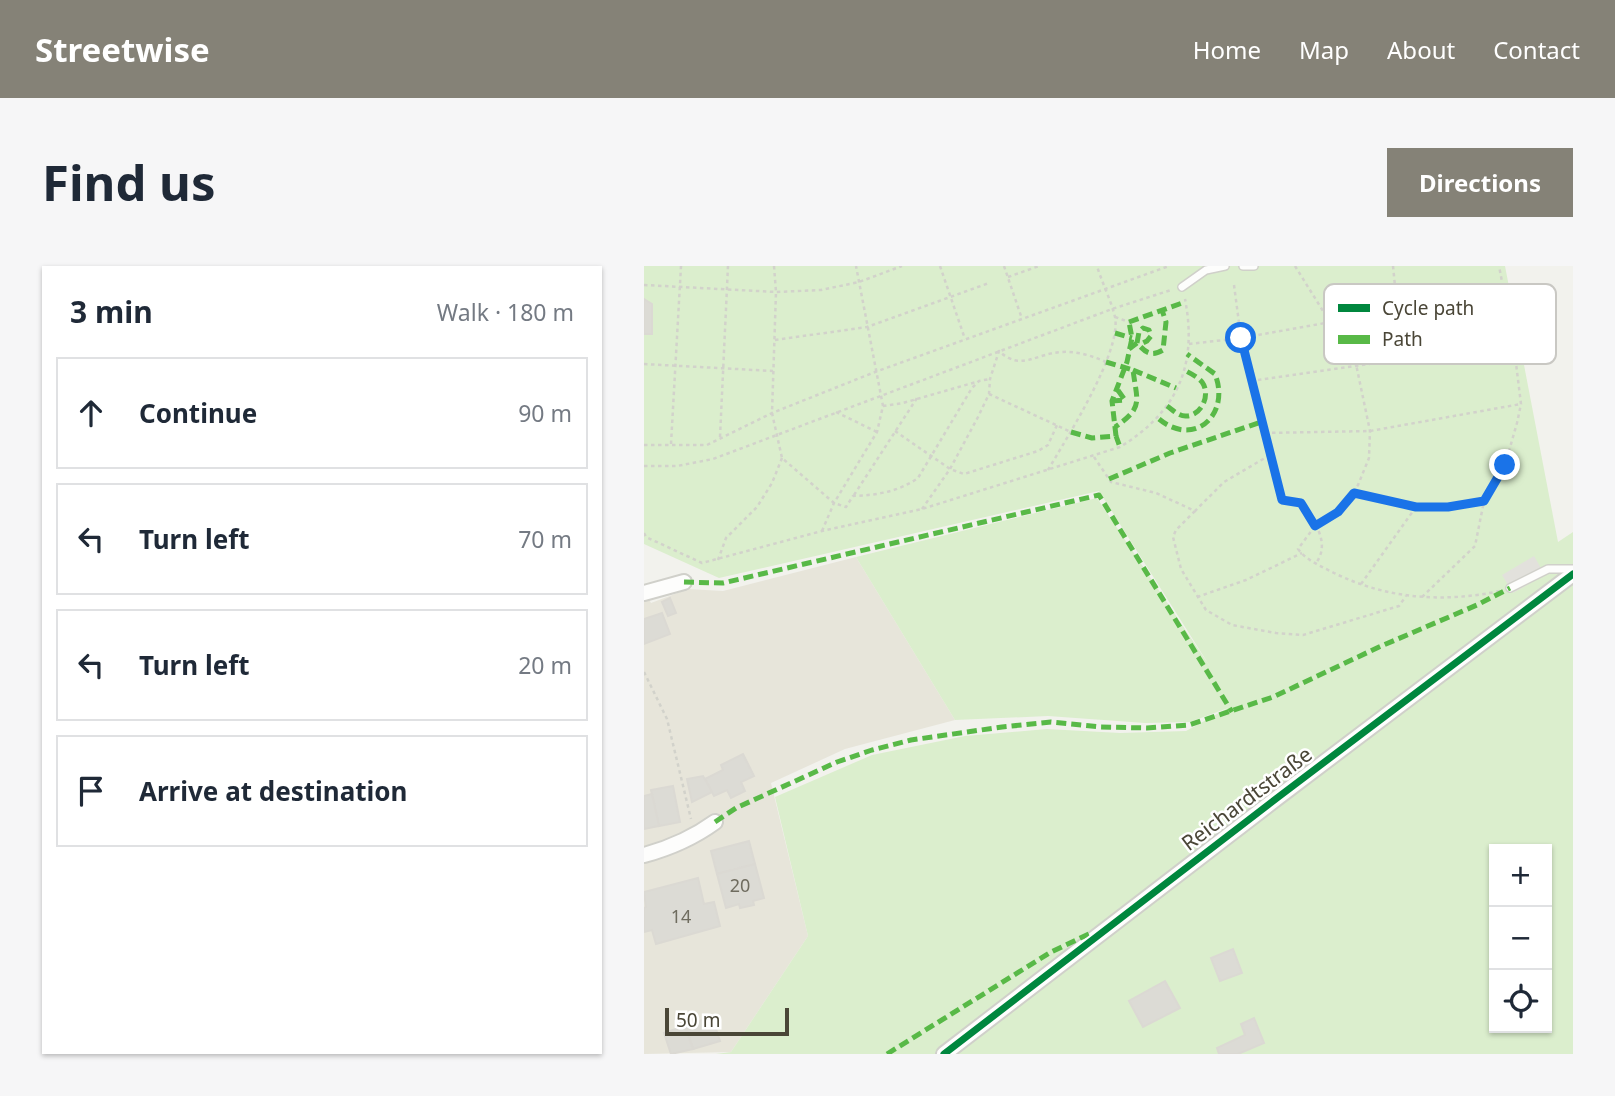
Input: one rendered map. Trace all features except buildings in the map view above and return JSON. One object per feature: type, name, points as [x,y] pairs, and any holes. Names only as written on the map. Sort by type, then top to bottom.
[{"type":"street","name":"Reichardtstraße","points":[[944,1054],[1573,571]]},
{"type":"street","points":[[644,593],[684,582]]},
{"type":"street","points":[[644,855],[696,836],[715,822]]},
{"type":"lane","points":[[1182,287],[1206,270],[1226,266]]},
{"type":"lane","points":[[1243,266],[1254,266]]},
{"type":"lane","points":[[1506,589],[1548,569],[1573,571]]},
{"type":"path","points":[[671,445],[681,266]]},
{"type":"path","points":[[720,439],[727,266]]},
{"type":"path","points":[[718,560],[726,538],[757,507],[772,483],[782,458],[772,413],[775,372],[774,266]]},
{"type":"path","points":[[822,531],[834,503],[877,432],[883,406],[856,266]]},
{"type":"path","points":[[644,285],[776,292],[821,290],[859,282],[902,266]]},
{"type":"path","points":[[940,266],[965,339]]},
{"type":"path","points":[[1004,266],[1022,319]]},
{"type":"path","points":[[1007,277],[1039,266]]},
{"type":"path","points":[[1048,470],[1071,432],[1106,362],[1115,333],[1115,317],[1097,266]]},
{"type":"path","points":[[644,445],[707,445],[772,413],[875,372],[1169,266]]},
{"type":"path","points":[[1295,266],[1324,311]]},
{"type":"path","points":[[1393,266],[1395,284]]},
{"type":"path","points":[[1499,266],[1502,284]]},
{"type":"path","points":[[775,340],[867,327],[989,283]]},
{"type":"path","points":[[1234,285],[1241,338],[1282,500],[1301,503],[1323,541],[1323,552],[1316,564]]},
{"type":"path","points":[[644,466],[677,466],[713,459],[1112,309],[1182,287],[1189,323],[1189,344],[1184,370],[1173,398],[1158,419],[1120,447],[922,509],[822,531],[702,564],[646,537],[644,533]]},
{"type":"path","points":[[1115,317],[1129,322]]},
{"type":"path","points":[[1189,344],[1324,323]]},
{"type":"path","points":[[999,351],[1013,362],[1025,362],[1037,356],[1063,352],[1086,354],[1106,362]]},
{"type":"path","points":[[922,509],[950,469],[989,394],[990,379],[999,351]]},
{"type":"path","points":[[644,364],[775,372]]},
{"type":"path","points":[[1251,381],[1356,364],[1370,431],[1369,458],[1354,493],[1338,512],[1315,526],[1298,548],[1301,553],[1316,564],[1361,584],[1406,596],[1472,597],[1506,589]]},
{"type":"path","points":[[1420,598],[1475,546],[1484,501],[1505,465],[1521,404],[1516,364]]},
{"type":"path","points":[[883,406],[990,379]]},
{"type":"path","points":[[853,496],[903,488],[918,478],[972,388],[979,381]]},
{"type":"path","points":[[989,394],[1071,432]]},
{"type":"path","points":[[782,458],[834,503],[846,507],[917,398]]},
{"type":"path","points":[[1264,433],[1370,431],[1521,404]]},
{"type":"path","points":[[835,412],[877,432]]},
{"type":"path","points":[[895,431],[950,469],[964,474],[1038,452],[1048,444],[1057,425]]},
{"type":"path","points":[[1270,455],[1224,482],[1176,530],[1173,537],[1181,569],[1206,610],[1232,625],[1303,635],[1399,606],[1406,596]]},
{"type":"path","points":[[1093,456],[1111,482],[1156,493],[1195,511]]},
{"type":"path","points":[[1354,493],[1416,507],[1448,507],[1484,501]]},
{"type":"path","points":[[1361,584],[1416,507]]},
{"type":"path","points":[[1197,597],[1246,580],[1301,553]]},
{"type":"path","points":[[644,672],[667,719],[690,818]]},
{"type":"shaded area","points":[[1534,556],[1545,575],[1513,593],[1502,575]]},
{"type":"shaded area","points":[[856,557],[955,720],[845,749],[771,783],[808,936],[731,1052],[644,1054],[644,591],[651,603],[688,589],[723,591]]},
{"type":"green space","points":[[644,266],[1505,266],[1508,284],[1324,284],[1324,364],[1524,364],[1558,542],[1573,532],[1573,1054],[716,1054],[731,1052],[808,936],[775,797],[872,755],[965,736],[1047,729],[1120,733],[1186,731],[1228,708],[1190,722],[1145,723],[1048,716],[955,720],[856,557],[1097,498],[1211,668],[1099,491],[719,578],[644,544]]},
{"type":"marked path","points":[[1129,322],[1185,302]]},
{"type":"marked path","points":[[1129,349],[1137,343],[1149,353],[1163,350],[1166,322],[1162,310]]},
{"type":"marked path","points":[[1116,436],[1112,401],[1127,362],[1132,338],[1129,322]]},
{"type":"marked path","points":[[1137,343],[1139,332],[1143,328],[1149,330],[1151,336],[1139,345]]},
{"type":"marked path","points":[[1115,333],[1132,338]]},
{"type":"marked path","points":[[1159,419],[1172,427],[1185,430],[1206,423],[1214,414],[1219,389],[1215,374],[1187,354]]},
{"type":"marked path","points":[[1106,362],[1133,370],[1137,397],[1131,414],[1115,427]]},
{"type":"marked path","points":[[1133,370],[1176,388]]},
{"type":"marked path","points":[[1167,406],[1184,416],[1192,415],[1201,408],[1205,387],[1196,377],[1184,370]]},
{"type":"marked path","points":[[1112,401],[1125,400],[1117,389]]},
{"type":"marked path","points":[[1109,479],[1170,453],[1261,422]]},
{"type":"marked path","points":[[1071,432],[1092,438],[1116,436],[1120,447]]},
{"type":"marked path","points":[[684,582],[723,583],[1099,495],[1232,712]]},
{"type":"marked path","points":[[715,822],[736,808],[837,762],[911,740],[1051,722],[1101,727],[1189,725],[1273,697],[1510,588]]},
{"type":"marked path","points":[[887,1054],[1051,952],[1091,933]]},
{"type":"cycle path","points":[[944,1054],[1573,574]]},
{"type":"route","points":[[1241,338],[1282,500],[1301,503],[1315,526],[1338,512],[1354,493],[1416,507],[1448,507],[1484,501],[1505,465]]}]
